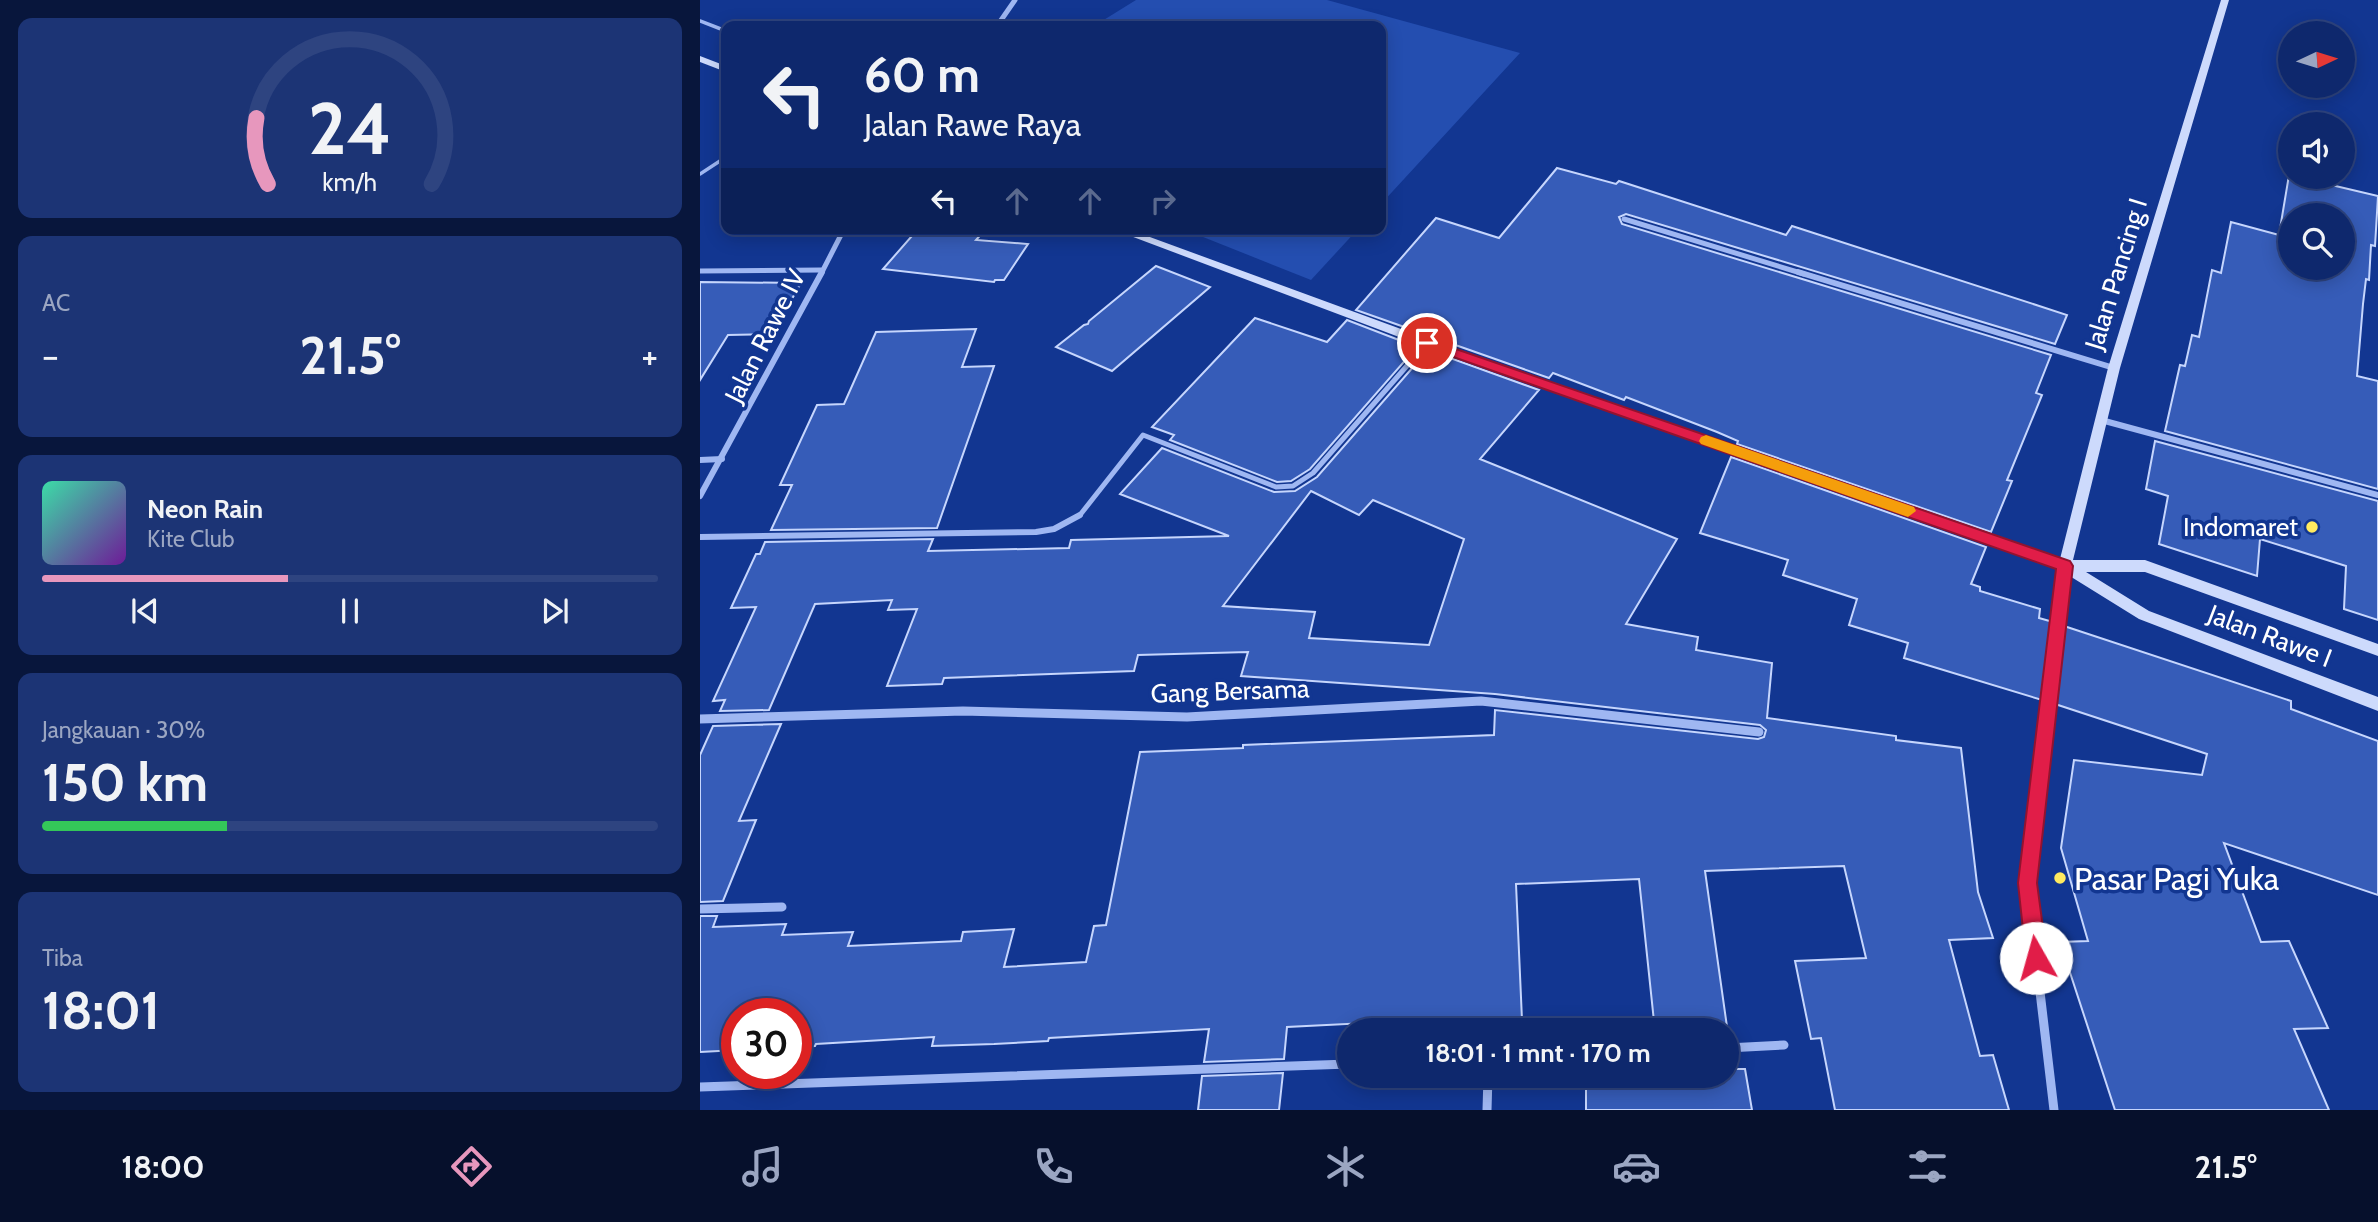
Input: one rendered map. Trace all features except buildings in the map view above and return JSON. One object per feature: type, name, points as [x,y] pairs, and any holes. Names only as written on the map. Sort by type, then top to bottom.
[{"type":"main road","name":"Jalan Pancing I","points":[[2065,566],[2114,368],[2225,0]]},
{"type":"main road","points":[[700,59],[721,67]]},
{"type":"main road","points":[[1133,235],[1427,343],[2065,566]]},
{"type":"main road","name":"Jalan Rawe I","points":[[2065,566],[2145,566],[2378,650]]},
{"type":"main road","name":"Jalan Rawe I","points":[[2065,566],[2144,615],[2378,704]]},
{"type":"street","points":[[1001,21],[1016,0]]},
{"type":"street","points":[[1624,219],[2114,368]]},
{"type":"street","name":"Jalan Rawe IV","points":[[700,496],[783,347],[841,235]]},
{"type":"street","points":[[700,271],[821,270]]},
{"type":"street","points":[[2101,420],[2378,495]]},
{"type":"street","points":[[700,460],[722,459]]},
{"type":"street","points":[[700,537],[1036,532],[1054,529],[1080,515]]},
{"type":"street","points":[[2054,1110],[2027,883],[2065,566]]},
{"type":"street","name":"Gang Bersama","points":[[700,719],[963,710],[1188,717],[1482,701],[1759,732]]},
{"type":"street","points":[[700,909],[782,907]]},
{"type":"street","points":[[1739,1047],[1784,1045]]},
{"type":"street","points":[[700,1087],[1337,1064]]},
{"type":"street","points":[[1487,1110],[1488,1088]]},
{"type":"lane","points":[[700,21],[721,29]]},
{"type":"lane","points":[[700,174],[721,160]]},
{"type":"lane","points":[[1080,515],[1143,435],[1253,480],[1276,487],[1293,486],[1313,473],[1427,343]]},
{"type":"shaded area","points":[[1136,0],[1327,0],[1520,53],[1386,199],[1386,21],[1102,21]]},
{"type":"shaded area","points":[[1198,235],[1352,235],[1311,280]]},
{"type":"slow traffic","points":[[1706,441],[1908,511]]},
{"type":"place","name":"Indomaret","points":[[2312,527]]},
{"type":"place","name":"Pasar Pagi Yuka","points":[[2060,878]]},
{"type":"route","points":[[1427,343],[2065,566],[2027,883],[2036,958]]}]
